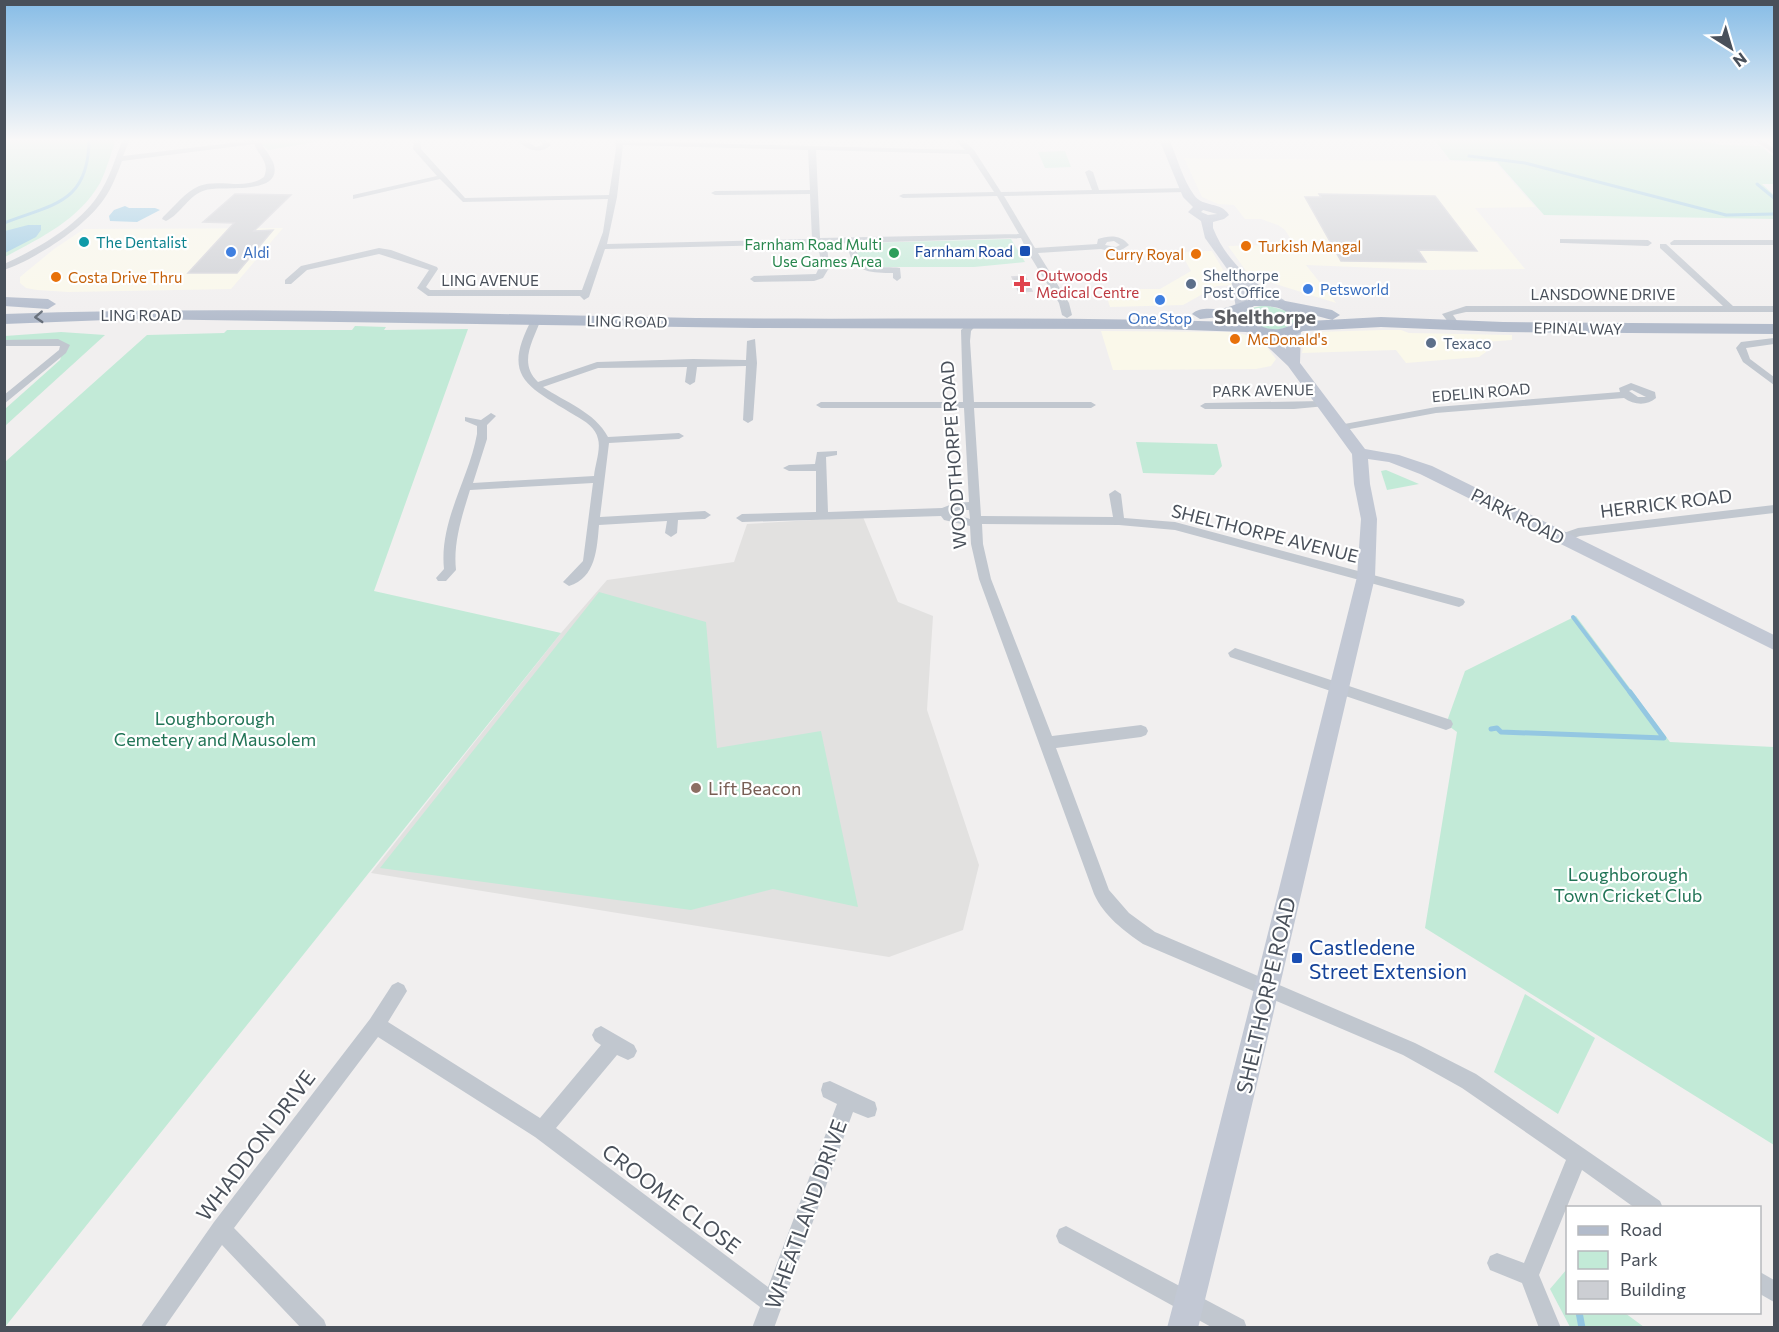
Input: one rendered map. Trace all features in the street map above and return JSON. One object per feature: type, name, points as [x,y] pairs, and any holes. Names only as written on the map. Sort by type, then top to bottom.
[{"type":"main road","name":"LING ROAD","points":[[4,301],[64,305],[1067,315],[1207,314],[1225,313],[1253,301],[1284,305]]},
{"type":"main road","name":"EPINAL WAY","points":[[1284,305],[1381,322]]},
{"type":"main road","points":[[1284,305],[1299,314],[1302,323],[1297,328]]},
{"type":"main road","points":[[1239,307],[1238,318],[1254,329]]},
{"type":"main road","name":"LING ROAD","points":[[4,319],[133,314],[1158,324],[1254,329]]},
{"type":"main road","points":[[973,323],[994,314]]},
{"type":"main road","name":"EPINAL WAY","points":[[1254,329],[1277,333],[1297,328],[1451,320],[1774,329]]},
{"type":"street","points":[[7,268],[65,231],[88,212],[97,201]]},
{"type":"street","points":[[187,201],[170,216],[187,213]]},
{"type":"street","points":[[612,201],[602,247],[1022,236]]},
{"type":"street","points":[[754,279],[773,275],[814,278],[823,275],[825,262],[819,240],[816,201]]},
{"type":"street","points":[[1003,201],[1064,303],[1067,315]]},
{"type":"street","points":[[1194,201],[1200,207],[1214,208],[1223,213],[1219,218],[1207,219],[1208,233],[1236,272],[1262,294],[1284,305]]},
{"type":"street","points":[[1648,243],[1648,240],[1655,239],[1674,243],[1774,243]]},
{"type":"street","points":[[852,240],[853,257],[856,263],[897,274],[910,270]]},
{"type":"street","points":[[1563,241],[1648,243],[1663,246],[1672,246],[1674,243]]},
{"type":"street","points":[[1031,251],[1101,246]]},
{"type":"street","points":[[1663,246],[1731,309]]},
{"type":"street","name":"LING AVENUE","points":[[288,282],[304,268],[379,251],[438,268],[421,288],[428,293],[584,295],[602,247]]},
{"type":"street","points":[[1236,272],[1239,307]]},
{"type":"street","name":"LANSDOWNE DRIVE","points":[[1451,320],[1473,309],[1774,309]]},
{"type":"street","points":[[536,319],[522,357],[524,370],[536,386],[597,426],[603,440],[589,561],[584,569],[566,585]]},
{"type":"street","name":"WOODTHORPE ROAD","points":[[973,323],[966,330],[965,340],[975,517],[985,579],[1101,894],[1112,909],[1124,922],[1149,939],[1409,1049],[1469,1081],[1650,1206]]},
{"type":"street","points":[[1293,363],[1297,328]]},
{"type":"street","points":[[1254,329],[1293,363],[1360,454]]},
{"type":"street","points":[[748,420],[752,341]]},
{"type":"street","points":[[1774,341],[1755,341],[1744,344],[1741,348],[1746,360],[1774,382]]},
{"type":"street","points":[[4,343],[58,342],[65,345],[63,351],[4,401]]},
{"type":"street","points":[[690,382],[693,362]]},
{"type":"street","points":[[536,386],[597,365],[752,363]]},
{"type":"street","points":[[4,386],[20,386]]},
{"type":"street","name":"EDELIN ROAD","points":[[1339,428],[1436,410],[1626,395]]},
{"type":"street","name":"PARK AVENUE","points":[[1205,406],[1322,404]]},
{"type":"street","points":[[821,405],[1091,405]]},
{"type":"street","points":[[464,568],[446,574],[447,557],[487,420],[470,419]]},
{"type":"street","points":[[603,440],[684,436]]},
{"type":"street","points":[[822,514],[821,454],[833,453]]},
{"type":"street","name":"PARK ROAD","points":[[1360,454],[1401,459],[1774,643]]},
{"type":"street","name":"SHELTHORPE ROAD","points":[[1186,1315],[1251,1059],[1266,987],[1366,577],[1369,519],[1362,484],[1360,454]]},
{"type":"street","points":[[789,468],[821,467]]},
{"type":"street","points":[[466,487],[600,479]]},
{"type":"street","points":[[1115,494],[1119,521]]},
{"type":"street","name":"SHELTHORPE AVENUE","points":[[742,518],[945,512],[959,506],[975,517]]},
{"type":"street","name":"HERRICK ROAD","points":[[1562,538],[1578,532],[1774,509]]},
{"type":"street","name":"SHELTHORPE AVENUE","points":[[945,512],[948,517],[1119,521],[1192,530],[1366,577]]},
{"type":"street","points":[[594,521],[705,515]]},
{"type":"street","points":[[671,532],[672,516]]},
{"type":"street","points":[[1366,577],[1459,602]]},
{"type":"street","points":[[1235,653],[1446,724]]},
{"type":"street","points":[[1046,743],[1141,731]]},
{"type":"street","name":"WHADDON DRIVE","points":[[151,1328],[221,1229],[398,992]]},
{"type":"street","name":"CROOME CLOSE","points":[[376,1024],[542,1130],[772,1303]]},
{"type":"street","points":[[542,1130],[615,1043]]},
{"type":"street","name":"WHEATLAND DRIVE","points":[[830,1090],[868,1109]]},
{"type":"street","name":"WHEATLAND DRIVE","points":[[763,1328],[848,1100]]},
{"type":"street","points":[[1550,1328],[1529,1275],[1578,1155]]},
{"type":"street","points":[[221,1229],[316,1328]]},
{"type":"street","points":[[1066,1236],[1186,1315],[1236,1328]]},
{"type":"street","points":[[1497,1263],[1529,1275]]},
{"type":"street","points":[[1761,1283],[1774,1292]]},
{"type":"shaded area","points":[[1212,201],[1530,201],[1535,207],[1475,208],[1525,269],[1428,270],[1306,265],[1336,303],[1266,281],[1252,279],[1228,246],[1294,244],[1285,230],[1278,225],[1261,219],[1245,219],[1234,205]]},
{"type":"shaded area","points":[[283,228],[231,289],[68,292],[26,288],[20,283],[20,277],[54,249],[84,229]]},
{"type":"shaded area","points":[[1212,251],[1232,285],[1217,286],[1183,305],[1110,307],[1104,289],[1160,289],[1191,271],[1182,255],[1186,252]]},
{"type":"shaded area","points":[[1401,330],[1409,333],[1512,335],[1512,340],[1485,342],[1486,352],[1479,357],[1406,363],[1396,350],[1302,353],[1305,339],[1315,332]]},
{"type":"shaded area","points":[[1101,331],[1235,332],[1253,337],[1266,346],[1276,359],[1271,366],[1256,369],[1113,370]]},
{"type":"shaded area","name":"Lift Beacon","points":[[863,517],[898,602],[933,616],[927,710],[979,865],[963,930],[889,957],[371,873],[561,633],[607,580],[734,562],[747,524]]},
{"type":"green space","points":[[5,201],[87,201],[58,227],[5,257]]},
{"type":"green space","points":[[1532,201],[1774,201],[1774,219],[1544,215]]},
{"type":"green space","points":[[1011,239],[1025,262],[974,267],[877,267],[866,265],[857,258],[858,247],[863,243]]},
{"type":"green space","points":[[1266,305],[1287,311],[1293,323],[1275,330],[1262,327],[1245,317],[1247,309]]},
{"type":"green space","name":"Loughborough Cemetery and Mausolem","points":[[355,326],[386,327],[384,330],[468,329],[374,591],[561,633],[5,1327],[5,462],[147,335],[224,333],[227,330],[352,330]]},
{"type":"green space","points":[[61,332],[105,335],[5,426],[5,409],[60,360],[65,345],[5,343],[5,336]]},
{"type":"green space","points":[[1136,442],[1217,444],[1222,466],[1214,475],[1143,473]]},
{"type":"green space","points":[[1386,470],[1419,484],[1387,490],[1381,471]]},
{"type":"green space","points":[[599,592],[706,622],[717,748],[821,731],[858,907],[773,889],[691,910],[380,868]]},
{"type":"green space","name":"Loughborough Town Cricket Club","points":[[1576,616],[1670,742],[1774,747],[1774,1145],[1425,928],[1457,732],[1446,724],[1465,671]]},
{"type":"green space","points":[[1525,994],[1595,1038],[1558,1114],[1494,1072]]},
{"type":"green space","points":[[1566,1270],[1566,1314],[1626,1314],[1644,1327],[1570,1327],[1550,1289]]},
{"type":"water","points":[[125,206],[160,210],[137,222],[110,221],[109,216],[114,210]]},
{"type":"water","points":[[28,225],[41,225],[41,230],[36,237],[5,253],[5,231]]},
{"type":"building","points":[[227,201],[285,201],[254,231],[273,230],[237,273],[188,273],[234,223],[203,222]]},
{"type":"building","points":[[1307,201],[1439,201],[1477,251],[1418,250],[1426,262],[1341,261]]},
{"type":"building","name":"Outwoods Medical Centre","points":[[1025,276],[1032,291],[1019,292],[1012,277]]},
{"type":"waterway","points":[[4,223],[59,201]]},
{"type":"waterway","points":[[1673,201],[1726,215],[1774,214]]},
{"type":"waterway","points":[[1573,617],[1631,694]]},
{"type":"waterway","points":[[1491,729],[1497,728],[1501,732],[1664,738],[1630,692]]},
{"type":"waterway","points":[[1579,1314],[1582,1328]]},
{"type":"place","name":"The Dentalist","points":[[84,242]]},
{"type":"place","name":"Turkish Mangal","points":[[1246,246]]},
{"type":"place","name":"Farnham Road","points":[[1025,251]]},
{"type":"place","name":"Aldi","points":[[231,252]]},
{"type":"place","name":"Farnham Road Multi Use Games Area","points":[[894,253]]},
{"type":"place","name":"Curry Royal","points":[[1196,254]]},
{"type":"place","name":"Costa Drive Thru","points":[[56,277]]},
{"type":"place","name":"Outwoods Medical Centre","points":[[1022,284]]},
{"type":"place","name":"Shelthorpe Post Office","points":[[1191,284]]},
{"type":"place","name":"Petsworld","points":[[1308,289]]},
{"type":"place","name":"One Stop","points":[[1160,300]]},
{"type":"place","name":"McDonald's","points":[[1235,339]]},
{"type":"place","name":"Texaco","points":[[1431,343]]},
{"type":"place","name":"Lift Beacon","points":[[696,788]]},
{"type":"place","name":"Castledene Street Extension","points":[[1297,958]]},
{"type":"district","name":"Shelthorpe","points":[[1265,316]]}]
